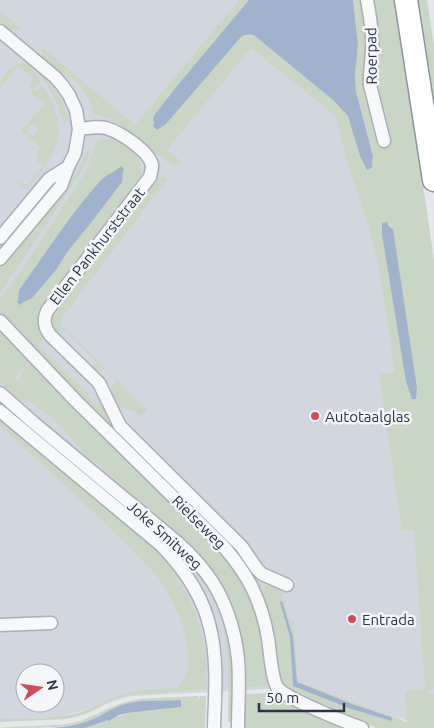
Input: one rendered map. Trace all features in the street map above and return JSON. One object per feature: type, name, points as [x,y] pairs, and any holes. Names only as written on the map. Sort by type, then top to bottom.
[{"type":"highway","points":[[406,0],[434,180]]},
{"type":"street","name":"Roerpad","points":[[367,0],[372,36],[370,85],[384,141]]},
{"type":"street","points":[[0,31],[62,85],[73,103],[79,129],[75,153],[61,186],[0,259]]},
{"type":"street","name":"Ellen Pankhurststraat","points":[[79,129],[105,128],[124,136],[144,152],[152,166],[150,176],[47,310],[44,317],[46,329],[99,383],[120,426],[242,547],[262,574],[287,585]]},
{"type":"street","points":[[0,238],[50,179],[68,167]]},
{"type":"street","name":"Rielseweg","points":[[0,321],[76,401],[234,558],[258,600],[264,619],[274,677],[278,687],[291,697],[330,716],[362,728]]},
{"type":"street","name":"Joke Smitweg","points":[[0,393],[177,542],[207,574],[224,605],[235,641],[239,674],[238,728]]},
{"type":"street","name":"Joke Smitweg","points":[[0,411],[162,546],[186,576],[206,613],[210,628],[214,652],[214,728]]},
{"type":"street","points":[[0,625],[51,623]]},
{"type":"shaded area","points":[[0,0],[336,0],[434,578],[434,728],[288,688],[131,696],[60,717],[0,719]]},
{"type":"green space","points":[[239,0],[249,0],[177,86],[154,117],[154,124],[166,124],[241,37],[251,35],[255,36],[333,100],[348,116],[360,156],[367,169],[372,165],[373,156],[356,91],[355,76],[358,44],[353,0],[364,0],[372,82],[370,0],[395,0],[434,260],[434,687],[426,692],[434,694],[434,728],[377,728],[342,716],[284,687],[278,677],[278,665],[260,594],[268,582],[285,590],[282,599],[289,619],[294,622],[298,682],[407,722],[405,691],[425,689],[414,530],[402,531],[379,375],[395,372],[378,261],[347,162],[336,116],[251,48],[167,150],[181,161],[176,167],[172,166],[118,123],[109,118],[94,114],[80,86],[42,58],[42,47],[135,125]],"holes":[[[388,225],[392,227],[416,396],[416,398],[412,399],[406,382],[382,235],[382,227]],[[282,601],[293,637],[297,682],[376,712],[391,721],[348,708],[293,686],[290,637],[280,603]]]},
{"type":"green space","points":[[413,0],[427,0],[434,45],[434,131]]},
{"type":"green space","points":[[0,11],[22,29],[12,31],[6,28],[0,23]]},
{"type":"green space","points":[[23,62],[30,65],[41,83],[33,88],[36,91],[42,85],[49,96],[57,117],[58,127],[58,137],[50,158],[39,175],[25,190],[19,185],[20,181],[27,186],[43,166],[37,161],[36,154],[41,148],[27,136],[29,134],[33,137],[39,129],[32,124],[27,128],[30,130],[26,135],[21,131],[44,104],[30,93],[33,90],[29,86],[34,79],[18,66],[0,88],[0,83],[7,71]]},
{"type":"green space","points":[[42,74],[59,95],[65,107],[68,120],[64,121],[62,119],[53,96],[40,75]]},
{"type":"green space","points":[[101,140],[110,140],[126,145],[133,150],[137,157],[141,173],[138,182],[41,309],[39,324],[44,337],[38,344],[85,390],[94,405],[102,402],[236,547],[265,581],[259,590],[180,497],[0,316],[0,299],[22,269],[82,177],[88,166],[95,143]],"holes":[[[119,169],[124,169],[122,182],[68,251],[56,270],[32,298],[25,302],[17,302],[19,290],[79,206],[104,177]]]},
{"type":"green space","points":[[88,150],[90,151],[86,163],[79,175],[0,293],[0,265],[71,180],[79,169]]},
{"type":"green space","points":[[162,176],[168,178],[61,321],[62,326],[104,367],[101,370],[102,372],[97,372],[92,367],[97,362],[63,328],[58,333],[54,329],[51,322],[53,313],[156,179]]},
{"type":"green space","points":[[0,326],[30,360],[14,379],[19,381],[23,376],[20,374],[32,361],[219,547],[239,572],[260,621],[269,682],[265,686],[242,687],[228,605],[119,482],[81,450],[59,424],[33,403],[28,402],[31,399],[29,398],[25,401],[23,399],[22,401],[0,382]]},
{"type":"green space","points":[[117,380],[147,410],[141,416],[136,412],[116,405],[110,392]]},
{"type":"green space","points":[[0,399],[175,545],[209,585],[225,618],[233,654],[234,722],[228,722],[228,672],[224,630],[209,590],[195,571],[176,552],[0,405]]},
{"type":"green space","points":[[0,415],[147,539],[175,572],[173,574],[176,574],[198,621],[204,646],[206,689],[200,689],[199,686],[186,684],[199,687],[199,690],[129,695],[118,698],[86,714],[66,719],[0,722],[0,719],[44,718],[69,715],[129,692],[177,688],[185,678],[189,664],[184,630],[179,615],[158,577],[124,541],[0,425]]},
{"type":"green space","points":[[266,693],[280,696],[348,728],[244,728],[242,694]]},
{"type":"green space","points":[[199,696],[199,698],[186,702],[200,698],[200,696],[206,696],[205,728],[85,728],[127,713],[181,707],[180,700],[141,701],[126,704],[77,725],[0,728],[73,723],[116,705],[131,701],[150,698]]},
{"type":"water","points":[[249,0],[353,0],[358,44],[355,76],[356,91],[373,156],[373,167],[367,170],[360,156],[348,116],[333,100],[255,36],[251,35],[241,37],[166,124],[157,130],[153,126],[153,117]]},
{"type":"water","points":[[121,166],[124,169],[122,182],[68,251],[56,270],[32,298],[20,305],[17,302],[19,290],[59,233],[102,179]]},
{"type":"water","points":[[387,222],[393,229],[417,388],[416,399],[412,399],[406,382],[382,235],[382,223]]},
{"type":"water","points":[[282,601],[293,637],[297,682],[391,717],[391,721],[348,708],[293,686],[290,637],[280,602]]},
{"type":"water","points":[[181,700],[181,707],[127,713],[85,728],[51,728],[83,723],[132,702]]},
{"type":"place","name":"Autotaalglas","points":[[315,416]]},
{"type":"place","name":"Entrada","points":[[352,619]]}]
